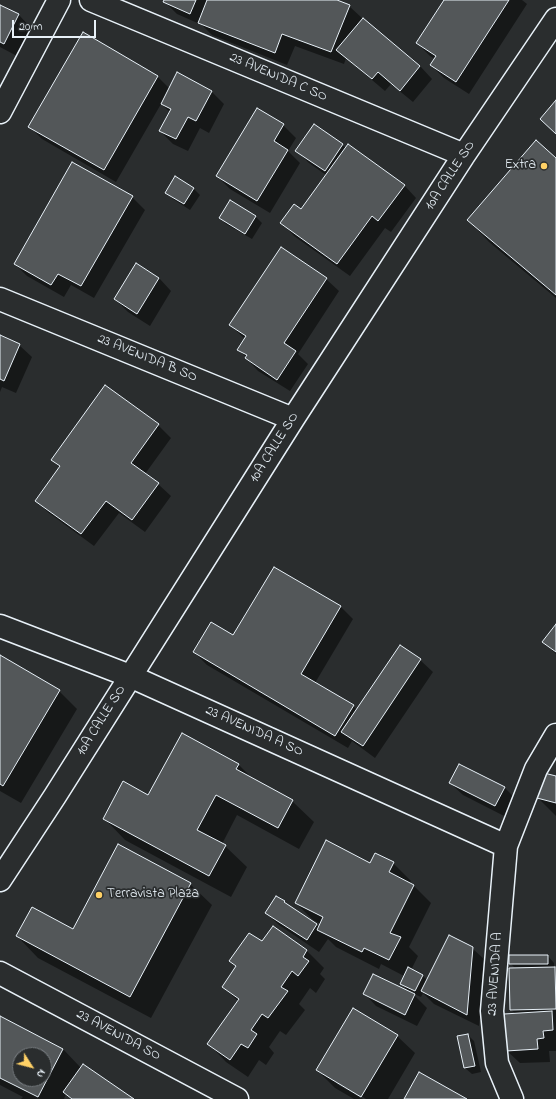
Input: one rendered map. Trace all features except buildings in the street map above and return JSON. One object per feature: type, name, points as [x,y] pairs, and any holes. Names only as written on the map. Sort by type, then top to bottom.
[{"type":"street","points":[[0,112],[59,0]]},
{"type":"street","name":"23 AVENIDA C SO","points":[[91,0],[464,155]]},
{"type":"street","name":"10A CALLE SO","points":[[0,880],[55,796],[293,419],[464,155],[556,19]]},
{"type":"street","name":"23 AVENIDA B SO","points":[[0,299],[293,419]]},
{"type":"street","name":"23 AVENIDA A SO","points":[[0,626],[130,676],[506,846]]},
{"type":"street","name":"23 AVENIDA A","points":[[512,1099],[497,1063],[492,1011],[506,846],[536,769],[556,735]]},
{"type":"street","name":"23 AVENIDA SO","points":[[0,972],[237,1099]]},
{"type":"place","name":"Extra","points":[[544,166]]},
{"type":"place","name":"Terravista Plaza","points":[[99,895]]}]
